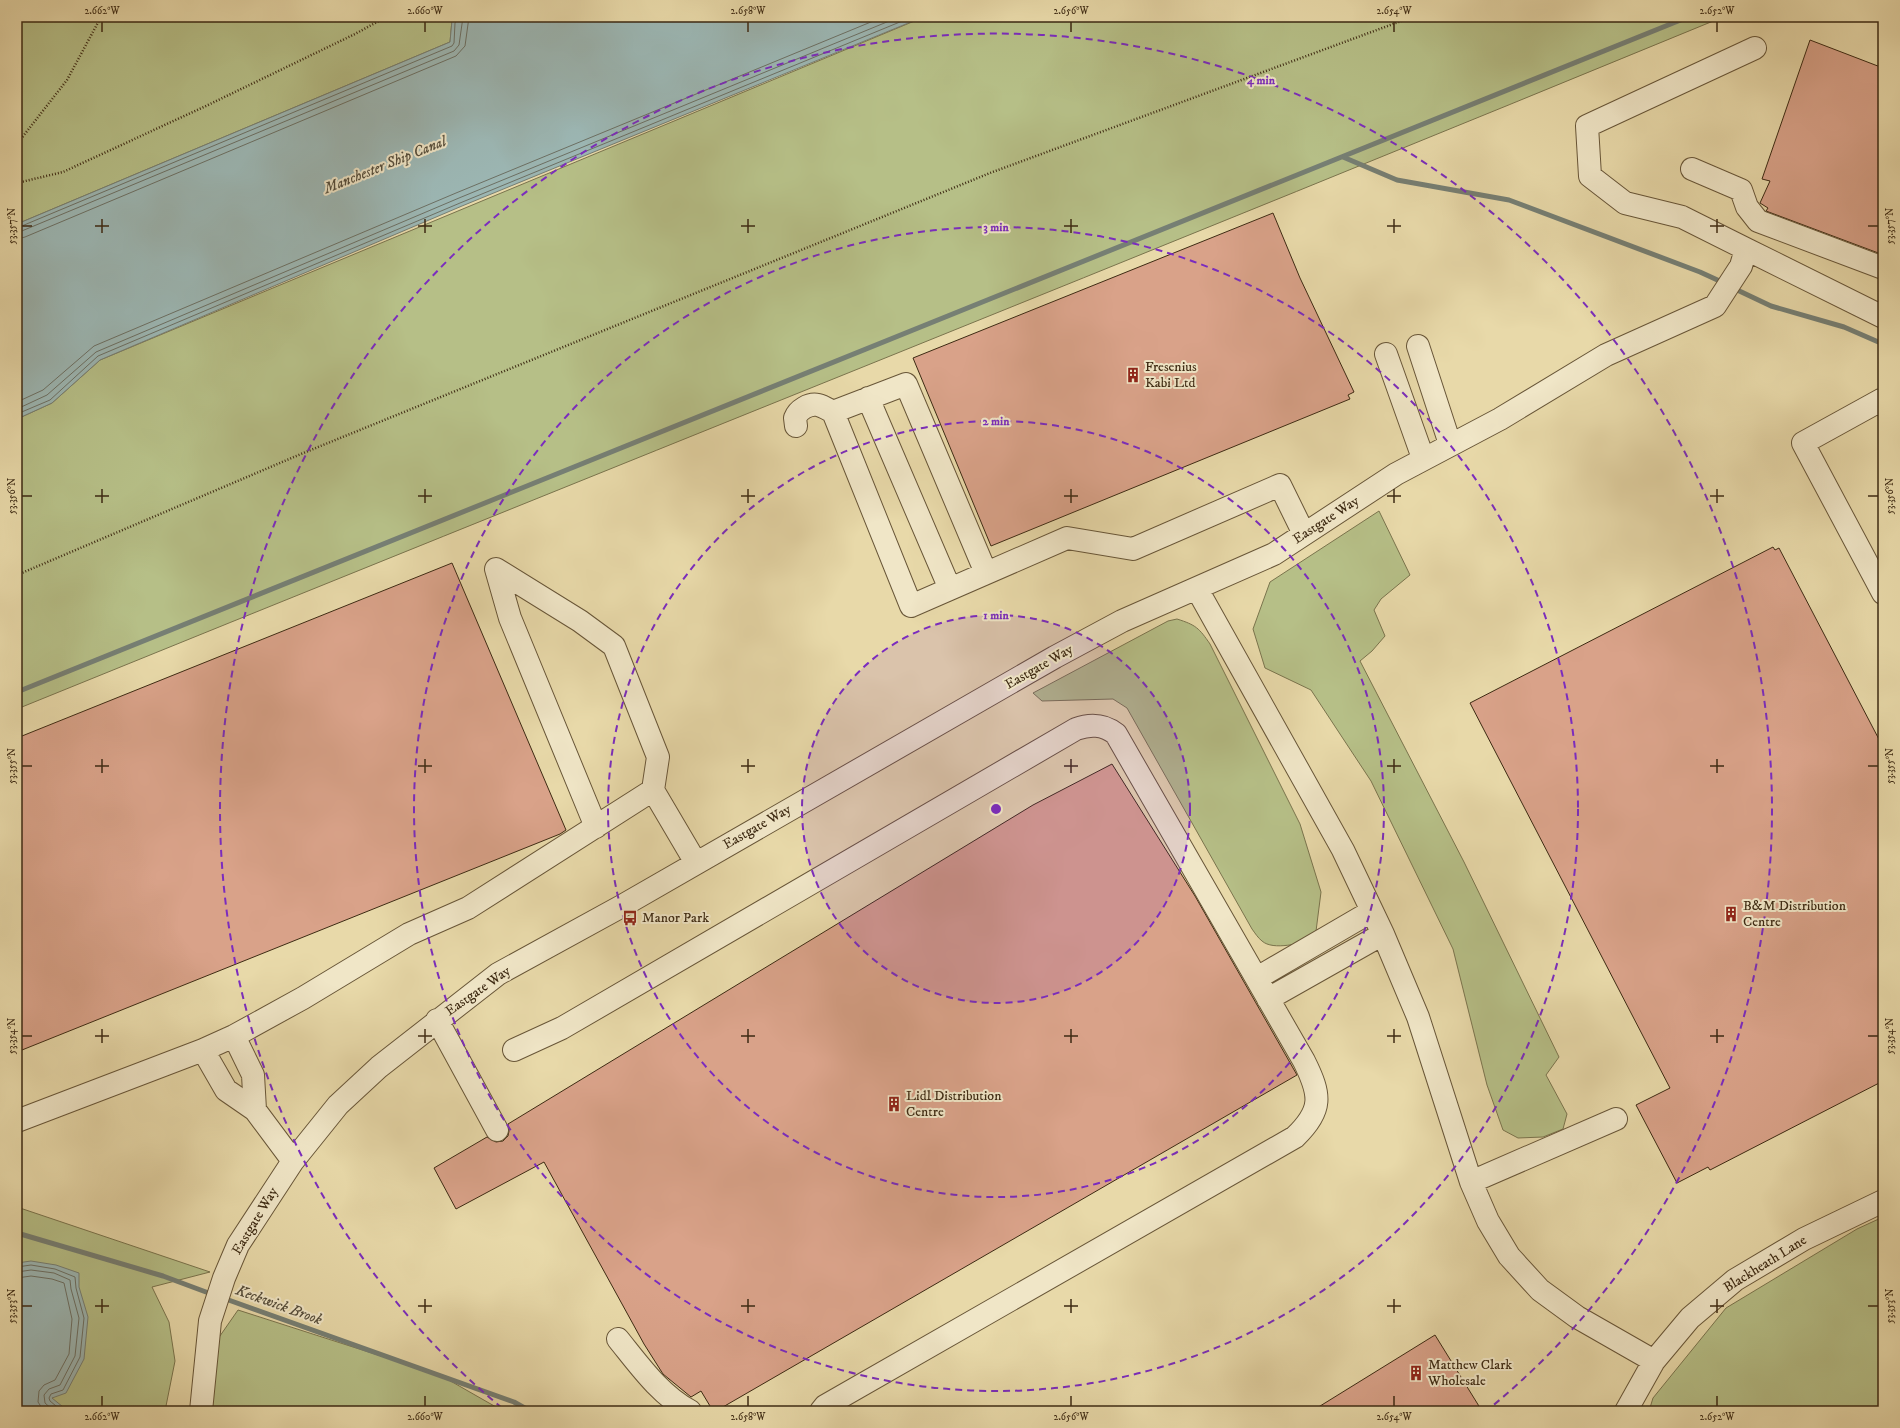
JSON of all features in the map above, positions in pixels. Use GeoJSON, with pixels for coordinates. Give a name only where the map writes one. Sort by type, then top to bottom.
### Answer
{"type":"FeatureCollection","features":[{"type":"Feature","properties":{"kind":"street"},"geometry":{"type":"LineString","coordinates":[[1755,48],[1587,126],[1590,176],[1625,203],[1682,217],[1883,318]]}},
{"type":"Feature","properties":{"kind":"street"},"geometry":{"type":"LineString","coordinates":[[1692,169],[1741,190],[1748,207],[1758,221],[1883,268]]}},
{"type":"Feature","properties":{"kind":"street","name":"Eastgate Way"},"geometry":{"type":"LineString","coordinates":[[202,1411],[210,1321],[224,1278],[238,1245],[293,1160],[338,1105],[379,1067],[437,1020],[498,974],[622,906],[1054,657],[1122,621],[1274,554],[1396,474],[1423,458],[1500,419],[1606,355],[1715,306],[1741,266],[1746,249]]}},
{"type":"Feature","properties":{"kind":"street"},"geometry":{"type":"LineString","coordinates":[[1418,346],[1450,444]]}},
{"type":"Feature","properties":{"kind":"street"},"geometry":{"type":"LineString","coordinates":[[1386,354],[1423,458]]}},
{"type":"Feature","properties":{"kind":"street"},"geometry":{"type":"LineString","coordinates":[[833,412],[906,384],[986,573]]}},
{"type":"Feature","properties":{"kind":"street"},"geometry":{"type":"LineString","coordinates":[[868,398],[950,589]]}},
{"type":"Feature","properties":{"kind":"street"},"geometry":{"type":"LineString","coordinates":[[1883,405],[1880,400],[1803,443],[1883,593]]}},
{"type":"Feature","properties":{"kind":"street"},"geometry":{"type":"LineString","coordinates":[[796,426],[794,418],[798,411],[806,407],[818,405],[833,412],[911,606],[1067,538],[1133,549],[1280,485],[1304,534]]}},
{"type":"Feature","properties":{"kind":"street"},"geometry":{"type":"LineString","coordinates":[[596,827],[510,618],[496,569],[580,621],[614,646],[658,757],[653,790],[696,862]]}},
{"type":"Feature","properties":{"kind":"street"},"geometry":{"type":"LineString","coordinates":[[1197,589],[1343,850],[1383,934],[1418,1017],[1471,1182],[1488,1221],[1509,1256],[1540,1290],[1577,1317],[1654,1361]]}},
{"type":"Feature","properties":{"kind":"street"},"geometry":{"type":"LineString","coordinates":[[514,1050],[562,1028],[1055,741],[1085,726],[1095,725],[1111,730],[1121,740],[1304,1061],[1313,1079],[1316,1095],[1316,1107],[1313,1117],[1295,1137],[825,1406],[821,1411]]}},
{"type":"Feature","properties":{"kind":"street"},"geometry":{"type":"LineString","coordinates":[[17,1121],[203,1050],[234,1036],[303,998],[409,934],[468,908],[653,790]]}},
{"type":"Feature","properties":{"kind":"street"},"geometry":{"type":"LineString","coordinates":[[1257,978],[1372,911]]}},
{"type":"Feature","properties":{"kind":"street"},"geometry":{"type":"LineString","coordinates":[[1268,999],[1383,934]]}},
{"type":"Feature","properties":{"kind":"street"},"geometry":{"type":"LineString","coordinates":[[437,1020],[497,1130]]}},
{"type":"Feature","properties":{"kind":"street"},"geometry":{"type":"LineString","coordinates":[[234,1036],[253,1075],[255,1110]]}},
{"type":"Feature","properties":{"kind":"street"},"geometry":{"type":"LineString","coordinates":[[203,1050],[226,1090],[255,1110],[293,1160]]}},
{"type":"Feature","properties":{"kind":"street"},"geometry":{"type":"LineString","coordinates":[[1471,1182],[1616,1120]]}},
{"type":"Feature","properties":{"kind":"street","name":"Blackheath Lane"},"geometry":{"type":"LineString","coordinates":[[1626,1411],[1654,1361],[1690,1318],[1735,1280],[1804,1238],[1883,1201]]}},
{"type":"Feature","properties":{"kind":"street"},"geometry":{"type":"LineString","coordinates":[[618,1339],[642,1370],[676,1404],[690,1411]]}},
{"type":"Feature","properties":{"kind":"path"},"geometry":{"type":"LineString","coordinates":[[17,144],[67,80],[101,17]]}},
{"type":"Feature","properties":{"kind":"path"},"geometry":{"type":"LineString","coordinates":[[17,183],[62,172],[208,105],[355,34],[386,17]]}},
{"type":"Feature","properties":{"kind":"path"},"geometry":{"type":"LineString","coordinates":[[17,575],[301,454],[990,173],[1412,17]]}},
{"type":"Feature","properties":{"kind":"green space"},"geometry":{"type":"Polygon","coordinates":[[[17,17],[458,17],[452,20],[450,42],[17,224],[17,17]]]}},
{"type":"Feature","properties":{"kind":"green space"},"geometry":{"type":"Polygon","coordinates":[[[924,17],[1723,17],[17,709],[17,419],[52,403],[100,360],[924,17]]]}},
{"type":"Feature","properties":{"kind":"green space"},"geometry":{"type":"Polygon","coordinates":[[[1379,511],[1410,575],[1381,599],[1374,610],[1385,636],[1372,651],[1360,661],[1464,862],[1559,1057],[1546,1075],[1567,1114],[1563,1129],[1543,1137],[1518,1138],[1503,1130],[1487,1085],[1453,949],[1371,781],[1311,690],[1265,668],[1253,629],[1270,582],[1379,511]]]}},
{"type":"Feature","properties":{"kind":"green space"},"geometry":{"type":"Polygon","coordinates":[[[1177,619],[1189,623],[1196,628],[1203,634],[1210,644],[1300,824],[1321,892],[1315,939],[1280,946],[1267,944],[1258,937],[1252,929],[1127,708],[1113,699],[1042,701],[1033,693],[1168,621],[1177,619]]]}},
{"type":"Feature","properties":{"kind":"green space"},"geometry":{"type":"Polygon","coordinates":[[[17,1207],[210,1272],[152,1287],[169,1322],[175,1361],[165,1411],[17,1411],[17,1207]]]}},
{"type":"Feature","properties":{"kind":"green space"},"geometry":{"type":"Polygon","coordinates":[[[1883,1217],[1883,1411],[1649,1411],[1653,1398],[1726,1308],[1857,1229],[1883,1217]]]}},
{"type":"Feature","properties":{"kind":"green space"},"geometry":{"type":"Polygon","coordinates":[[[238,1310],[440,1375],[503,1411],[201,1411],[206,1356],[238,1310]]]}},
{"type":"Feature","properties":{"kind":"water","name":"Manchester Ship Canal"},"geometry":{"type":"Polygon","coordinates":[[[458,17],[923,17],[462,206],[100,360],[52,403],[17,419],[17,224],[450,42],[452,20],[458,17]]]}},
{"type":"Feature","properties":{"kind":"water"},"geometry":{"type":"Polygon","coordinates":[[[31,1261],[56,1265],[79,1273],[79,1287],[88,1317],[84,1359],[66,1393],[52,1398],[68,1411],[17,1411],[17,1263],[31,1261]]]}},
{"type":"Feature","properties":{"kind":"building"},"geometry":{"type":"Polygon","coordinates":[[[1810,40],[1883,68],[1883,252],[1881,254],[1766,211],[1768,208],[1760,203],[1770,181],[1762,179],[1810,40]]]}},
{"type":"Feature","properties":{"kind":"building","name":"Fresenius Kabi Ltd"},"geometry":{"type":"Polygon","coordinates":[[[1273,213],[1300,278],[1354,392],[1348,395],[1350,399],[991,546],[913,358],[1273,213]]]}},
{"type":"Feature","properties":{"kind":"building","name":"B&M Distribution Centre"},"geometry":{"type":"Polygon","coordinates":[[[1773,547],[1775,550],[1779,548],[1883,747],[1883,1081],[1710,1170],[1708,1167],[1677,1183],[1636,1105],[1670,1088],[1470,703],[1773,547]]]}},
{"type":"Feature","properties":{"kind":"building"},"geometry":{"type":"Polygon","coordinates":[[[452,563],[566,830],[560,834],[17,1052],[17,738],[452,563]]]}},
{"type":"Feature","properties":{"kind":"building","name":"Lidl Distribution Centre"},"geometry":{"type":"Polygon","coordinates":[[[1112,764],[1195,896],[1297,1075],[716,1411],[713,1411],[701,1391],[691,1397],[663,1374],[644,1344],[544,1162],[456,1209],[434,1168],[487,1137],[496,1142],[503,1141],[508,1136],[508,1124],[1033,805],[1112,764]]]}},
{"type":"Feature","properties":{"kind":"building","name":"Matthew Clark Wholesale"},"geometry":{"type":"Polygon","coordinates":[[[1435,1335],[1482,1411],[1312,1411],[1435,1335]]]}},
{"type":"Feature","properties":{"kind":"waterway"},"geometry":{"type":"LineString","coordinates":[[17,692],[1688,17]]}},
{"type":"Feature","properties":{"kind":"waterway"},"geometry":{"type":"LineString","coordinates":[[1343,157],[1397,180],[1509,200],[1700,272],[1724,283]]}},
{"type":"Feature","properties":{"kind":"waterway"},"geometry":{"type":"LineString","coordinates":[[1733,288],[1771,306],[1844,327],[1883,344]]}},
{"type":"Feature","properties":{"kind":"waterway","name":"Keckwick Brook"},"geometry":{"type":"LineString","coordinates":[[17,1233],[163,1276],[214,1295]]}},
{"type":"Feature","properties":{"kind":"waterway","name":"Keckwick Brook"},"geometry":{"type":"LineString","coordinates":[[223,1298],[514,1402],[530,1411]]}},
{"type":"Feature","properties":{"kind":"place","name":"Fresenius Kabi Ltd"},"geometry":{"type":"Point","coordinates":[1133,375]}},
{"type":"Feature","properties":{"kind":"place","name":"B&M Distribution Centre"},"geometry":{"type":"Point","coordinates":[1731,914]}},
{"type":"Feature","properties":{"kind":"place","name":"Manor Park"},"geometry":{"type":"Point","coordinates":[630,918]}},
{"type":"Feature","properties":{"kind":"place","name":"Lidl Distribution Centre"},"geometry":{"type":"Point","coordinates":[894,1104]}},
{"type":"Feature","properties":{"kind":"place","name":"Matthew Clark Wholesale"},"geometry":{"type":"Point","coordinates":[1416,1373]}}]}
